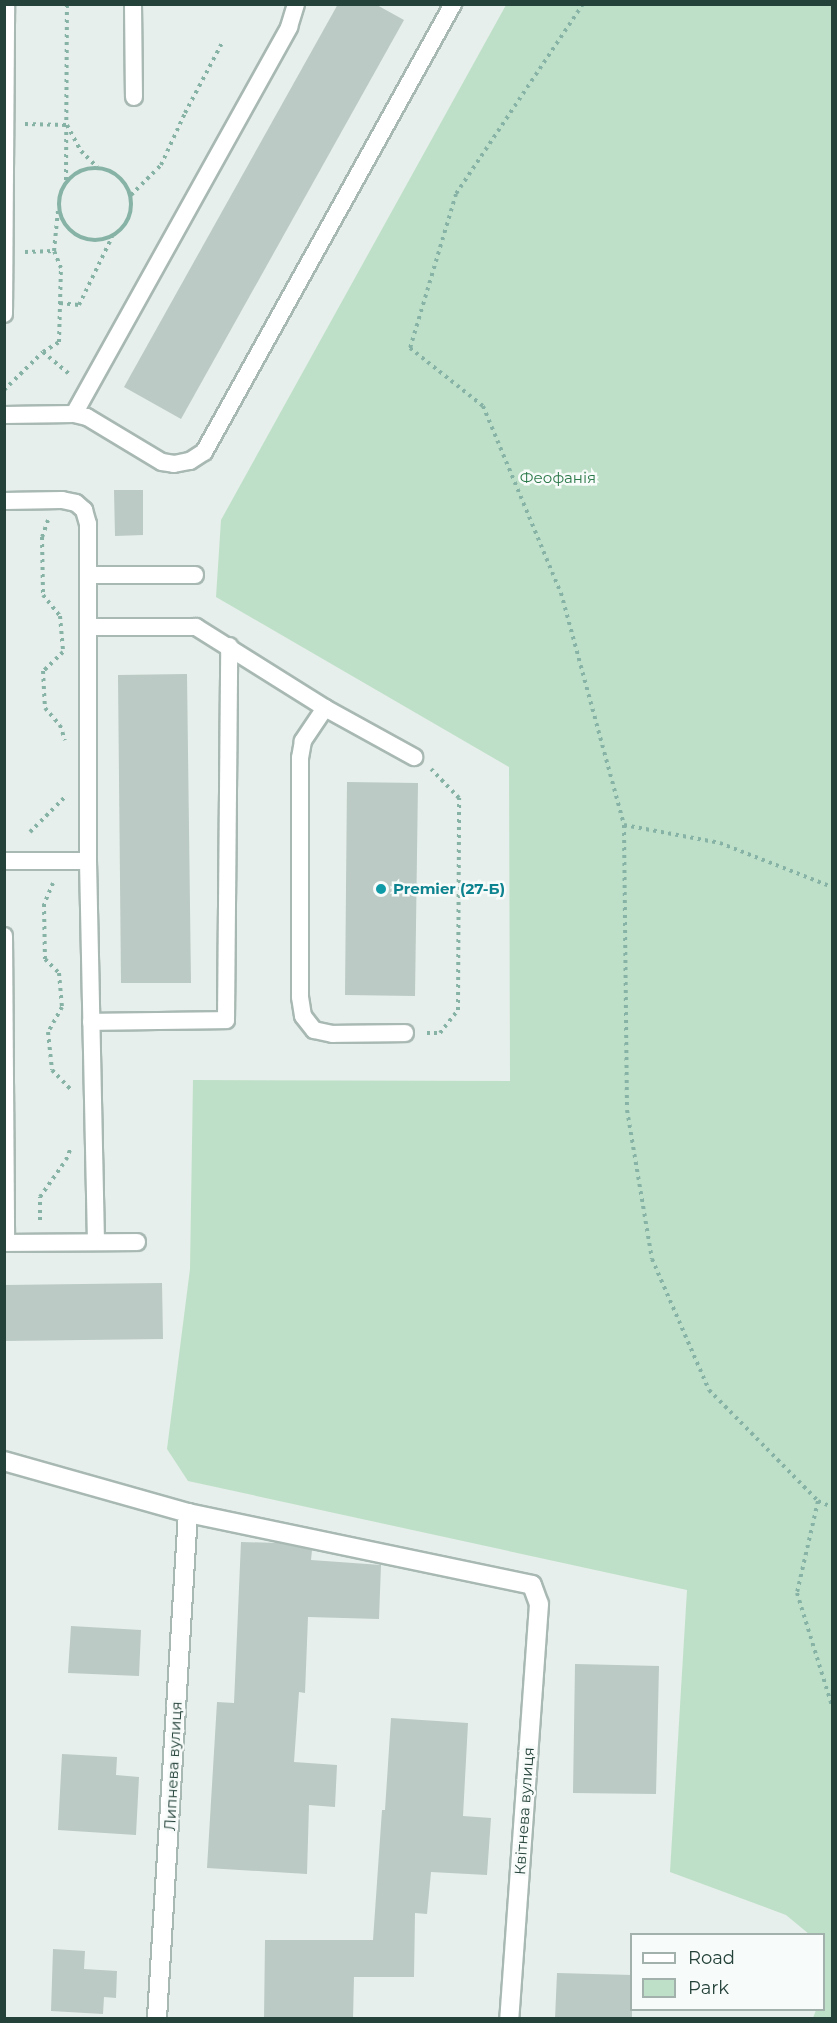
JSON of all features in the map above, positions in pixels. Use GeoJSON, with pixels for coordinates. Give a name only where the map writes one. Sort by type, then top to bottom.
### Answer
{"type":"FeatureCollection","features":[{"type":"Feature","properties":{"kind":"street"},"geometry":{"type":"LineString","coordinates":[[4,1461],[188,1513]]}},
{"type":"Feature","properties":{"kind":"street","name":"Квітнева вулиця"},"geometry":{"type":"LineString","coordinates":[[188,1513],[532,1584],[539,1604],[509,2019]]}},
{"type":"Feature","properties":{"kind":"street","name":"Липнева вулиця"},"geometry":{"type":"LineString","coordinates":[[158,2019],[188,1513]]}},
{"type":"Feature","properties":{"kind":"lane"},"geometry":{"type":"LineString","coordinates":[[4,314],[6,4]]}},
{"type":"Feature","properties":{"kind":"lane"},"geometry":{"type":"LineString","coordinates":[[133,4],[134,97]]}},
{"type":"Feature","properties":{"kind":"lane"},"geometry":{"type":"LineString","coordinates":[[74,414],[289,27],[296,4]]}},
{"type":"Feature","properties":{"kind":"lane"},"geometry":{"type":"LineString","coordinates":[[4,415],[74,414],[87,417],[162,462],[174,464],[190,461],[204,452],[453,4]]}},
{"type":"Feature","properties":{"kind":"lane"},"geometry":{"type":"LineString","coordinates":[[4,501],[62,500],[76,502],[84,510],[88,524],[88,861],[96,1242]]}},
{"type":"Feature","properties":{"kind":"lane"},"geometry":{"type":"LineString","coordinates":[[88,575],[195,575]]}},
{"type":"Feature","properties":{"kind":"lane"},"geometry":{"type":"LineString","coordinates":[[88,627],[196,627],[325,708],[414,756]]}},
{"type":"Feature","properties":{"kind":"lane"},"geometry":{"type":"LineString","coordinates":[[92,1022],[226,1020],[229,646]]}},
{"type":"Feature","properties":{"kind":"lane"},"geometry":{"type":"LineString","coordinates":[[325,708],[303,741],[300,758],[300,997],[303,1016],[314,1030],[333,1034],[405,1033]]}},
{"type":"Feature","properties":{"kind":"lane"},"geometry":{"type":"LineString","coordinates":[[4,861],[88,861]]}},
{"type":"Feature","properties":{"kind":"lane"},"geometry":{"type":"LineString","coordinates":[[4,936],[5,1242],[137,1242]]}},
{"type":"Feature","properties":{"kind":"path"},"geometry":{"type":"LineString","coordinates":[[4,390],[43,352],[59,342],[61,268],[54,251],[58,203],[66,181],[67,4]]}},
{"type":"Feature","properties":{"kind":"path"},"geometry":{"type":"LineString","coordinates":[[583,4],[456,194],[410,348],[483,406],[561,593],[624,825],[627,1110],[652,1259],[709,1390],[818,1501],[832,1507]]}},
{"type":"Feature","properties":{"kind":"path"},"geometry":{"type":"LineString","coordinates":[[131,195],[161,165],[222,43]]}},
{"type":"Feature","properties":{"kind":"path"},"geometry":{"type":"LineString","coordinates":[[6,123],[67,125]]}},
{"type":"Feature","properties":{"kind":"path"},"geometry":{"type":"LineString","coordinates":[[58,203],[60,215],[75,235],[87,240],[112,237],[129,219],[132,206],[131,195],[118,176],[97,167],[81,151],[67,125]]}},
{"type":"Feature","properties":{"kind":"path"},"geometry":{"type":"LineString","coordinates":[[66,181],[86,168],[97,167]]}},
{"type":"Feature","properties":{"kind":"path"},"geometry":{"type":"LineString","coordinates":[[60,303],[79,305],[112,237]]}},
{"type":"Feature","properties":{"kind":"path"},"geometry":{"type":"LineString","coordinates":[[6,252],[54,251]]}},
{"type":"Feature","properties":{"kind":"path"},"geometry":{"type":"LineString","coordinates":[[43,352],[69,374]]}},
{"type":"Feature","properties":{"kind":"path"},"geometry":{"type":"LineString","coordinates":[[48,520],[42,537],[43,595],[60,616],[63,652],[43,671],[45,708],[60,725],[66,746]]}},
{"type":"Feature","properties":{"kind":"path"},"geometry":{"type":"LineString","coordinates":[[405,1033],[440,1034],[458,1010],[459,798],[440,776],[414,756]]}},
{"type":"Feature","properties":{"kind":"path"},"geometry":{"type":"LineString","coordinates":[[30,832],[69,792]]}},
{"type":"Feature","properties":{"kind":"path"},"geometry":{"type":"LineString","coordinates":[[624,825],[720,843],[832,887]]}},
{"type":"Feature","properties":{"kind":"path"},"geometry":{"type":"LineString","coordinates":[[56,877],[44,904],[45,959],[59,973],[62,1007],[48,1032],[52,1070],[71,1089],[72,1100]]}},
{"type":"Feature","properties":{"kind":"path"},"geometry":{"type":"LineString","coordinates":[[40,1242],[40,1197],[66,1160],[74,1142]]}},
{"type":"Feature","properties":{"kind":"path"},"geometry":{"type":"LineString","coordinates":[[818,1501],[797,1593],[832,1706]]}},
{"type":"Feature","properties":{"kind":"green space","name":"Феофанія"},"geometry":{"type":"Polygon","coordinates":[[[506,5],[832,5],[832,2018],[813,2018],[816,2011],[825,2011],[825,1933],[808,1933],[786,1915],[670,1872],[687,1590],[188,1481],[167,1449],[190,1269],[193,1080],[510,1081],[509,767],[216,597],[221,520],[506,5]]]}},
{"type":"Feature","properties":{"kind":"building"},"geometry":{"type":"Polygon","coordinates":[[[338,4],[375,4],[404,20],[181,419],[124,387],[338,4]]]}},
{"type":"Feature","properties":{"kind":"building"},"geometry":{"type":"Polygon","coordinates":[[[114,490],[143,490],[143,535],[115,536],[114,490]]]}},
{"type":"Feature","properties":{"kind":"building"},"geometry":{"type":"Polygon","coordinates":[[[187,674],[191,983],[121,983],[118,675],[187,674]]]}},
{"type":"Feature","properties":{"kind":"building","name":"Premier (27-Б)"},"geometry":{"type":"Polygon","coordinates":[[[347,782],[418,783],[415,996],[345,995],[347,782]]]}},
{"type":"Feature","properties":{"kind":"building"},"geometry":{"type":"Polygon","coordinates":[[[162,1283],[163,1339],[4,1341],[4,1285],[162,1283]]]}},
{"type":"Feature","properties":{"kind":"building"},"geometry":{"type":"Polygon","coordinates":[[[241,1542],[278,1543],[312,1550],[311,1560],[381,1565],[379,1619],[308,1617],[305,1693],[299,1692],[294,1762],[337,1765],[335,1807],[309,1805],[307,1874],[207,1868],[217,1702],[234,1703],[241,1542]]]}},
{"type":"Feature","properties":{"kind":"building"},"geometry":{"type":"Polygon","coordinates":[[[71,1626],[141,1630],[139,1676],[68,1673],[71,1626]]]}},
{"type":"Feature","properties":{"kind":"building"},"geometry":{"type":"Polygon","coordinates":[[[575,1664],[659,1666],[656,1794],[573,1793],[575,1664]]]}},
{"type":"Feature","properties":{"kind":"building"},"geometry":{"type":"Polygon","coordinates":[[[391,1718],[468,1723],[463,1816],[491,1818],[487,1875],[431,1872],[427,1914],[415,1913],[414,1977],[354,1977],[353,2019],[264,2019],[265,1940],[373,1940],[391,1718]]]}},
{"type":"Feature","properties":{"kind":"building"},"geometry":{"type":"Polygon","coordinates":[[[62,1754],[117,1757],[116,1775],[139,1777],[136,1835],[58,1830],[62,1754]]]}},
{"type":"Feature","properties":{"kind":"building"},"geometry":{"type":"Polygon","coordinates":[[[53,1949],[85,1951],[84,1969],[117,1971],[116,1998],[104,1997],[103,2014],[51,2011],[53,1949]]]}},
{"type":"Feature","properties":{"kind":"building"},"geometry":{"type":"Polygon","coordinates":[[[557,1973],[630,1975],[632,2019],[555,2019],[557,1973]]]}},
{"type":"Feature","properties":{"kind":"place","name":"Premier (27-Б)"},"geometry":{"type":"Point","coordinates":[381,889]}}]}
